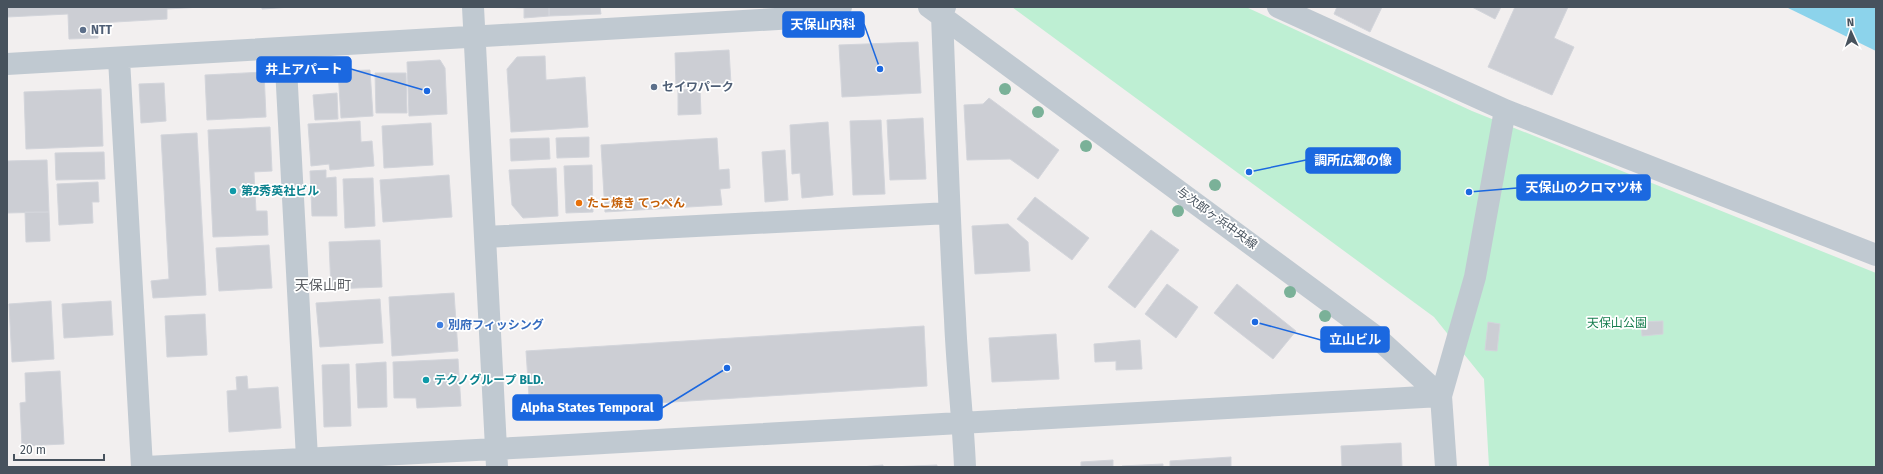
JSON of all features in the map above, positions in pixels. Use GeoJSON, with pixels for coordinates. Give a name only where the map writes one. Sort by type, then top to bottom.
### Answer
{"type":"FeatureCollection","features":[{"type":"Feature","properties":{"kind":"street"},"geometry":{"type":"LineString","coordinates":[[472,7],[497,458]]}},
{"type":"Feature","properties":{"kind":"street"},"geometry":{"type":"LineString","coordinates":[[7,64],[119,59],[828,16],[841,7]]}},
{"type":"Feature","properties":{"kind":"street"},"geometry":{"type":"LineString","coordinates":[[1278,7],[1505,110],[1876,256]]}},
{"type":"Feature","properties":{"kind":"street"},"geometry":{"type":"LineString","coordinates":[[939,10],[958,384],[963,422],[965,467]]}},
{"type":"Feature","properties":{"kind":"street","name":"与次郎ヶ浜中央線"},"geometry":{"type":"LineString","coordinates":[[939,10],[1374,335],[1441,396]]}},
{"type":"Feature","properties":{"kind":"street"},"geometry":{"type":"LineString","coordinates":[[285,49],[307,458]]}},
{"type":"Feature","properties":{"kind":"street"},"geometry":{"type":"LineString","coordinates":[[119,59],[142,467]]}},
{"type":"Feature","properties":{"kind":"street"},"geometry":{"type":"LineString","coordinates":[[1446,467],[1441,396],[1475,277],[1505,110]]}},
{"type":"Feature","properties":{"kind":"street"},"geometry":{"type":"LineString","coordinates":[[485,237],[949,213]]}},
{"type":"Feature","properties":{"kind":"street"},"geometry":{"type":"LineString","coordinates":[[146,467],[307,458],[497,458],[963,422],[1441,396]]}},
{"type":"Feature","properties":{"kind":"green space","name":"天保山公園"},"geometry":{"type":"Polygon","coordinates":[[[1012,7],[1246,7],[1472,111],[1876,273],[1876,467],[1489,467],[1484,379],[1434,317],[1012,7]]]}},
{"type":"Feature","properties":{"kind":"water"},"geometry":{"type":"Polygon","coordinates":[[[1786,7],[1876,7],[1876,51],[1786,7]]]}},
{"type":"Feature","properties":{"kind":"building","name":"NTT"},"geometry":{"type":"Polygon","coordinates":[[[7,7],[201,7],[167,9],[167,19],[98,23],[98,38],[69,39],[68,14],[7,17],[7,7]]]}},
{"type":"Feature","properties":{"kind":"building"},"geometry":{"type":"Polygon","coordinates":[[[262,7],[291,7],[262,9],[262,7]]]}},
{"type":"Feature","properties":{"kind":"building"},"geometry":{"type":"Polygon","coordinates":[[[501,7],[549,7],[549,16],[524,18],[524,8],[501,7]]]}},
{"type":"Feature","properties":{"kind":"building"},"geometry":{"type":"Polygon","coordinates":[[[549,7],[600,7],[601,14],[549,16],[549,7]]]}},
{"type":"Feature","properties":{"kind":"building"},"geometry":{"type":"Polygon","coordinates":[[[1337,7],[1382,7],[1370,32],[1334,14],[1337,7]]]}},
{"type":"Feature","properties":{"kind":"building"},"geometry":{"type":"Polygon","coordinates":[[[1472,7],[1501,7],[1495,19],[1472,7]]]}},
{"type":"Feature","properties":{"kind":"building"},"geometry":{"type":"Polygon","coordinates":[[[1515,7],[1568,7],[1554,38],[1574,47],[1552,95],[1488,67],[1515,7]]]}},
{"type":"Feature","properties":{"kind":"building"},"geometry":{"type":"Polygon","coordinates":[[[918,42],[921,93],[842,97],[839,45],[918,42]]]}},
{"type":"Feature","properties":{"kind":"building"},"geometry":{"type":"Polygon","coordinates":[[[729,50],[731,84],[676,87],[675,53],[729,50]]]}},
{"type":"Feature","properties":{"kind":"building"},"geometry":{"type":"Polygon","coordinates":[[[545,56],[546,80],[585,77],[588,127],[511,132],[507,69],[517,57],[545,56]]]}},
{"type":"Feature","properties":{"kind":"building"},"geometry":{"type":"Polygon","coordinates":[[[440,60],[445,68],[447,114],[409,116],[407,62],[440,60]]]}},
{"type":"Feature","properties":{"kind":"building"},"geometry":{"type":"Polygon","coordinates":[[[370,70],[373,116],[341,118],[338,71],[370,70]]]}},
{"type":"Feature","properties":{"kind":"building"},"geometry":{"type":"Polygon","coordinates":[[[264,72],[266,117],[207,120],[205,75],[264,72]]]}},
{"type":"Feature","properties":{"kind":"building"},"geometry":{"type":"Polygon","coordinates":[[[375,73],[406,73],[407,113],[376,113],[375,73]]]}},
{"type":"Feature","properties":{"kind":"building"},"geometry":{"type":"Polygon","coordinates":[[[164,83],[166,121],[141,123],[139,84],[164,83]]]}},
{"type":"Feature","properties":{"kind":"building"},"geometry":{"type":"Polygon","coordinates":[[[101,89],[103,146],[26,149],[24,92],[101,89]]]}},
{"type":"Feature","properties":{"kind":"building"},"geometry":{"type":"Polygon","coordinates":[[[700,89],[701,114],[678,115],[678,90],[700,89]]]}},
{"type":"Feature","properties":{"kind":"building"},"geometry":{"type":"Polygon","coordinates":[[[337,93],[338,119],[315,120],[313,95],[337,93]]]}},
{"type":"Feature","properties":{"kind":"building"},"geometry":{"type":"Polygon","coordinates":[[[989,98],[1059,150],[1038,179],[1010,159],[967,160],[964,105],[983,104],[989,98]]]}},
{"type":"Feature","properties":{"kind":"building"},"geometry":{"type":"Polygon","coordinates":[[[923,118],[926,179],[890,180],[887,120],[923,118]]]}},
{"type":"Feature","properties":{"kind":"building"},"geometry":{"type":"Polygon","coordinates":[[[881,120],[885,194],[853,195],[850,121],[881,120]]]}},
{"type":"Feature","properties":{"kind":"building"},"geometry":{"type":"Polygon","coordinates":[[[360,121],[361,142],[372,141],[374,166],[330,170],[329,164],[311,166],[308,124],[360,121]]]}},
{"type":"Feature","properties":{"kind":"building"},"geometry":{"type":"Polygon","coordinates":[[[828,122],[833,195],[802,198],[800,173],[792,174],[790,125],[828,122]]]}},
{"type":"Feature","properties":{"kind":"building"},"geometry":{"type":"Polygon","coordinates":[[[431,123],[433,165],[384,168],[382,126],[431,123]]]}},
{"type":"Feature","properties":{"kind":"building","name":"第2秀英社ビル"},"geometry":{"type":"Polygon","coordinates":[[[270,127],[272,171],[254,172],[256,211],[267,211],[268,235],[213,237],[208,130],[270,127]]]}},
{"type":"Feature","properties":{"kind":"building"},"geometry":{"type":"Polygon","coordinates":[[[197,133],[206,295],[153,298],[151,281],[169,279],[161,135],[197,133]]]}},
{"type":"Feature","properties":{"kind":"building"},"geometry":{"type":"Polygon","coordinates":[[[589,137],[589,157],[557,158],[556,138],[589,137]]]}},
{"type":"Feature","properties":{"kind":"building"},"geometry":{"type":"Polygon","coordinates":[[[549,138],[550,159],[511,161],[510,139],[549,138]]]}},
{"type":"Feature","properties":{"kind":"building"},"geometry":{"type":"Polygon","coordinates":[[[717,138],[719,170],[729,169],[730,188],[720,189],[722,205],[605,212],[601,145],[717,138]]]}},
{"type":"Feature","properties":{"kind":"building"},"geometry":{"type":"Polygon","coordinates":[[[785,150],[788,200],[765,202],[762,152],[785,150]]]}},
{"type":"Feature","properties":{"kind":"building"},"geometry":{"type":"Polygon","coordinates":[[[104,152],[105,179],[56,180],[55,153],[104,152]]]}},
{"type":"Feature","properties":{"kind":"building"},"geometry":{"type":"Polygon","coordinates":[[[47,160],[49,212],[7,213],[7,161],[47,160]]]}},
{"type":"Feature","properties":{"kind":"building"},"geometry":{"type":"Polygon","coordinates":[[[592,165],[593,212],[566,213],[564,166],[592,165]]]}},
{"type":"Feature","properties":{"kind":"building"},"geometry":{"type":"Polygon","coordinates":[[[556,168],[558,216],[523,218],[512,205],[509,170],[556,168]]]}},
{"type":"Feature","properties":{"kind":"building"},"geometry":{"type":"Polygon","coordinates":[[[326,170],[326,178],[336,177],[337,216],[312,216],[310,171],[326,170]]]}},
{"type":"Feature","properties":{"kind":"building"},"geometry":{"type":"Polygon","coordinates":[[[449,175],[452,217],[383,222],[380,180],[449,175]]]}},
{"type":"Feature","properties":{"kind":"building"},"geometry":{"type":"Polygon","coordinates":[[[373,178],[375,226],[345,228],[343,179],[373,178]]]}},
{"type":"Feature","properties":{"kind":"building"},"geometry":{"type":"Polygon","coordinates":[[[98,182],[99,202],[92,202],[93,223],[59,225],[57,184],[98,182]]]}},
{"type":"Feature","properties":{"kind":"building"},"geometry":{"type":"Polygon","coordinates":[[[1035,197],[1089,238],[1072,260],[1017,219],[1035,197]]]}},
{"type":"Feature","properties":{"kind":"building"},"geometry":{"type":"Polygon","coordinates":[[[25,212],[49,212],[50,241],[26,242],[25,212]]]}},
{"type":"Feature","properties":{"kind":"building"},"geometry":{"type":"Polygon","coordinates":[[[1008,224],[1028,242],[1030,271],[975,274],[972,226],[1008,224]]]}},
{"type":"Feature","properties":{"kind":"building"},"geometry":{"type":"Polygon","coordinates":[[[1151,230],[1179,250],[1135,308],[1108,287],[1151,230]]]}},
{"type":"Feature","properties":{"kind":"building"},"geometry":{"type":"Polygon","coordinates":[[[380,240],[382,287],[331,289],[329,242],[380,240]]]}},
{"type":"Feature","properties":{"kind":"building"},"geometry":{"type":"Polygon","coordinates":[[[269,245],[272,288],[219,291],[216,248],[269,245]]]}},
{"type":"Feature","properties":{"kind":"building"},"geometry":{"type":"Polygon","coordinates":[[[1167,284],[1198,307],[1176,338],[1145,314],[1167,284]]]}},
{"type":"Feature","properties":{"kind":"building"},"geometry":{"type":"Polygon","coordinates":[[[1237,284],[1296,331],[1273,359],[1214,313],[1237,284]]]}},
{"type":"Feature","properties":{"kind":"building"},"geometry":{"type":"Polygon","coordinates":[[[454,293],[458,351],[392,356],[389,297],[454,293]]]}},
{"type":"Feature","properties":{"kind":"building"},"geometry":{"type":"Polygon","coordinates":[[[380,299],[383,343],[320,347],[316,303],[380,299]]]}},
{"type":"Feature","properties":{"kind":"building"},"geometry":{"type":"Polygon","coordinates":[[[51,301],[54,359],[12,362],[9,304],[51,301]]]}},
{"type":"Feature","properties":{"kind":"building"},"geometry":{"type":"Polygon","coordinates":[[[111,301],[113,335],[64,338],[62,304],[111,301]]]}},
{"type":"Feature","properties":{"kind":"building"},"geometry":{"type":"Polygon","coordinates":[[[205,314],[207,355],[167,357],[165,316],[205,314]]]}},
{"type":"Feature","properties":{"kind":"building"},"geometry":{"type":"Polygon","coordinates":[[[1663,321],[1663,334],[1642,336],[1641,322],[1663,321]]]}},
{"type":"Feature","properties":{"kind":"building"},"geometry":{"type":"Polygon","coordinates":[[[1488,322],[1500,324],[1497,351],[1485,350],[1488,322]]]}},
{"type":"Feature","properties":{"kind":"building"},"geometry":{"type":"Polygon","coordinates":[[[924,326],[927,386],[530,411],[526,351],[924,326]]]}},
{"type":"Feature","properties":{"kind":"building"},"geometry":{"type":"Polygon","coordinates":[[[1056,334],[1059,379],[992,382],[989,338],[1056,334]]]}},
{"type":"Feature","properties":{"kind":"building"},"geometry":{"type":"Polygon","coordinates":[[[1140,340],[1142,369],[1116,370],[1116,361],[1095,362],[1094,344],[1140,340]]]}},
{"type":"Feature","properties":{"kind":"building","name":"テクノグループ BLD."},"geometry":{"type":"Polygon","coordinates":[[[458,359],[461,406],[417,408],[416,398],[394,398],[393,362],[458,359]]]}},
{"type":"Feature","properties":{"kind":"building"},"geometry":{"type":"Polygon","coordinates":[[[386,362],[387,407],[358,408],[356,364],[386,362]]]}},
{"type":"Feature","properties":{"kind":"building"},"geometry":{"type":"Polygon","coordinates":[[[349,364],[351,426],[324,427],[322,365],[349,364]]]}},
{"type":"Feature","properties":{"kind":"building"},"geometry":{"type":"Polygon","coordinates":[[[60,371],[64,444],[22,446],[20,403],[26,402],[25,373],[60,371]]]}},
{"type":"Feature","properties":{"kind":"building"},"geometry":{"type":"Polygon","coordinates":[[[247,376],[248,389],[278,387],[281,428],[229,432],[227,391],[237,390],[236,377],[247,376]]]}},
{"type":"Feature","properties":{"kind":"building"},"geometry":{"type":"Polygon","coordinates":[[[1401,443],[1402,467],[1342,467],[1341,446],[1401,443]]]}},
{"type":"Feature","properties":{"kind":"building"},"geometry":{"type":"Polygon","coordinates":[[[1231,457],[1231,467],[1170,467],[1170,461],[1231,457]]]}},
{"type":"Feature","properties":{"kind":"building"},"geometry":{"type":"Polygon","coordinates":[[[1113,460],[1113,467],[1081,467],[1081,462],[1113,460]]]}},
{"type":"Feature","properties":{"kind":"building"},"geometry":{"type":"Polygon","coordinates":[[[1163,464],[1163,467],[1122,467],[1122,466],[1163,464]]]}},
{"type":"Feature","properties":{"kind":"building"},"geometry":{"type":"Polygon","coordinates":[[[883,465],[883,467],[861,467],[883,465]]]}},
{"type":"Feature","properties":{"kind":"building"},"geometry":{"type":"Polygon","coordinates":[[[937,465],[937,467],[890,467],[937,465]]]}},
{"type":"Feature","properties":{"kind":"place","name":"NTT"},"geometry":{"type":"Point","coordinates":[83,30]}},
{"type":"Feature","properties":{"kind":"place","name":"天保山内科"},"geometry":{"type":"Point","coordinates":[880,69]}},
{"type":"Feature","properties":{"kind":"place","name":"セイワパーク"},"geometry":{"type":"Point","coordinates":[654,87]}},
{"type":"Feature","properties":{"kind":"place","name":"井上アパート"},"geometry":{"type":"Point","coordinates":[427,91]}},
{"type":"Feature","properties":{"kind":"place","name":"調所広郷の像"},"geometry":{"type":"Point","coordinates":[1249,172]}},
{"type":"Feature","properties":{"kind":"place","name":"第2秀英社ビル"},"geometry":{"type":"Point","coordinates":[233,191]}},
{"type":"Feature","properties":{"kind":"place","name":"天保山のクロマツ林"},"geometry":{"type":"Point","coordinates":[1469,192]}},
{"type":"Feature","properties":{"kind":"place","name":"たこ焼き てっぺん"},"geometry":{"type":"Point","coordinates":[579,203]}},
{"type":"Feature","properties":{"kind":"place","name":"立山ビル"},"geometry":{"type":"Point","coordinates":[1255,322]}},
{"type":"Feature","properties":{"kind":"place","name":"別府フィッシング"},"geometry":{"type":"Point","coordinates":[440,325]}},
{"type":"Feature","properties":{"kind":"place","name":"Alpha States Temporal"},"geometry":{"type":"Point","coordinates":[727,368]}},
{"type":"Feature","properties":{"kind":"place","name":"テクノグループ BLD."},"geometry":{"type":"Point","coordinates":[426,380]}},
{"type":"Feature","properties":{"kind":"district","name":"天保山町"},"geometry":{"type":"Point","coordinates":[323,285]}}]}
